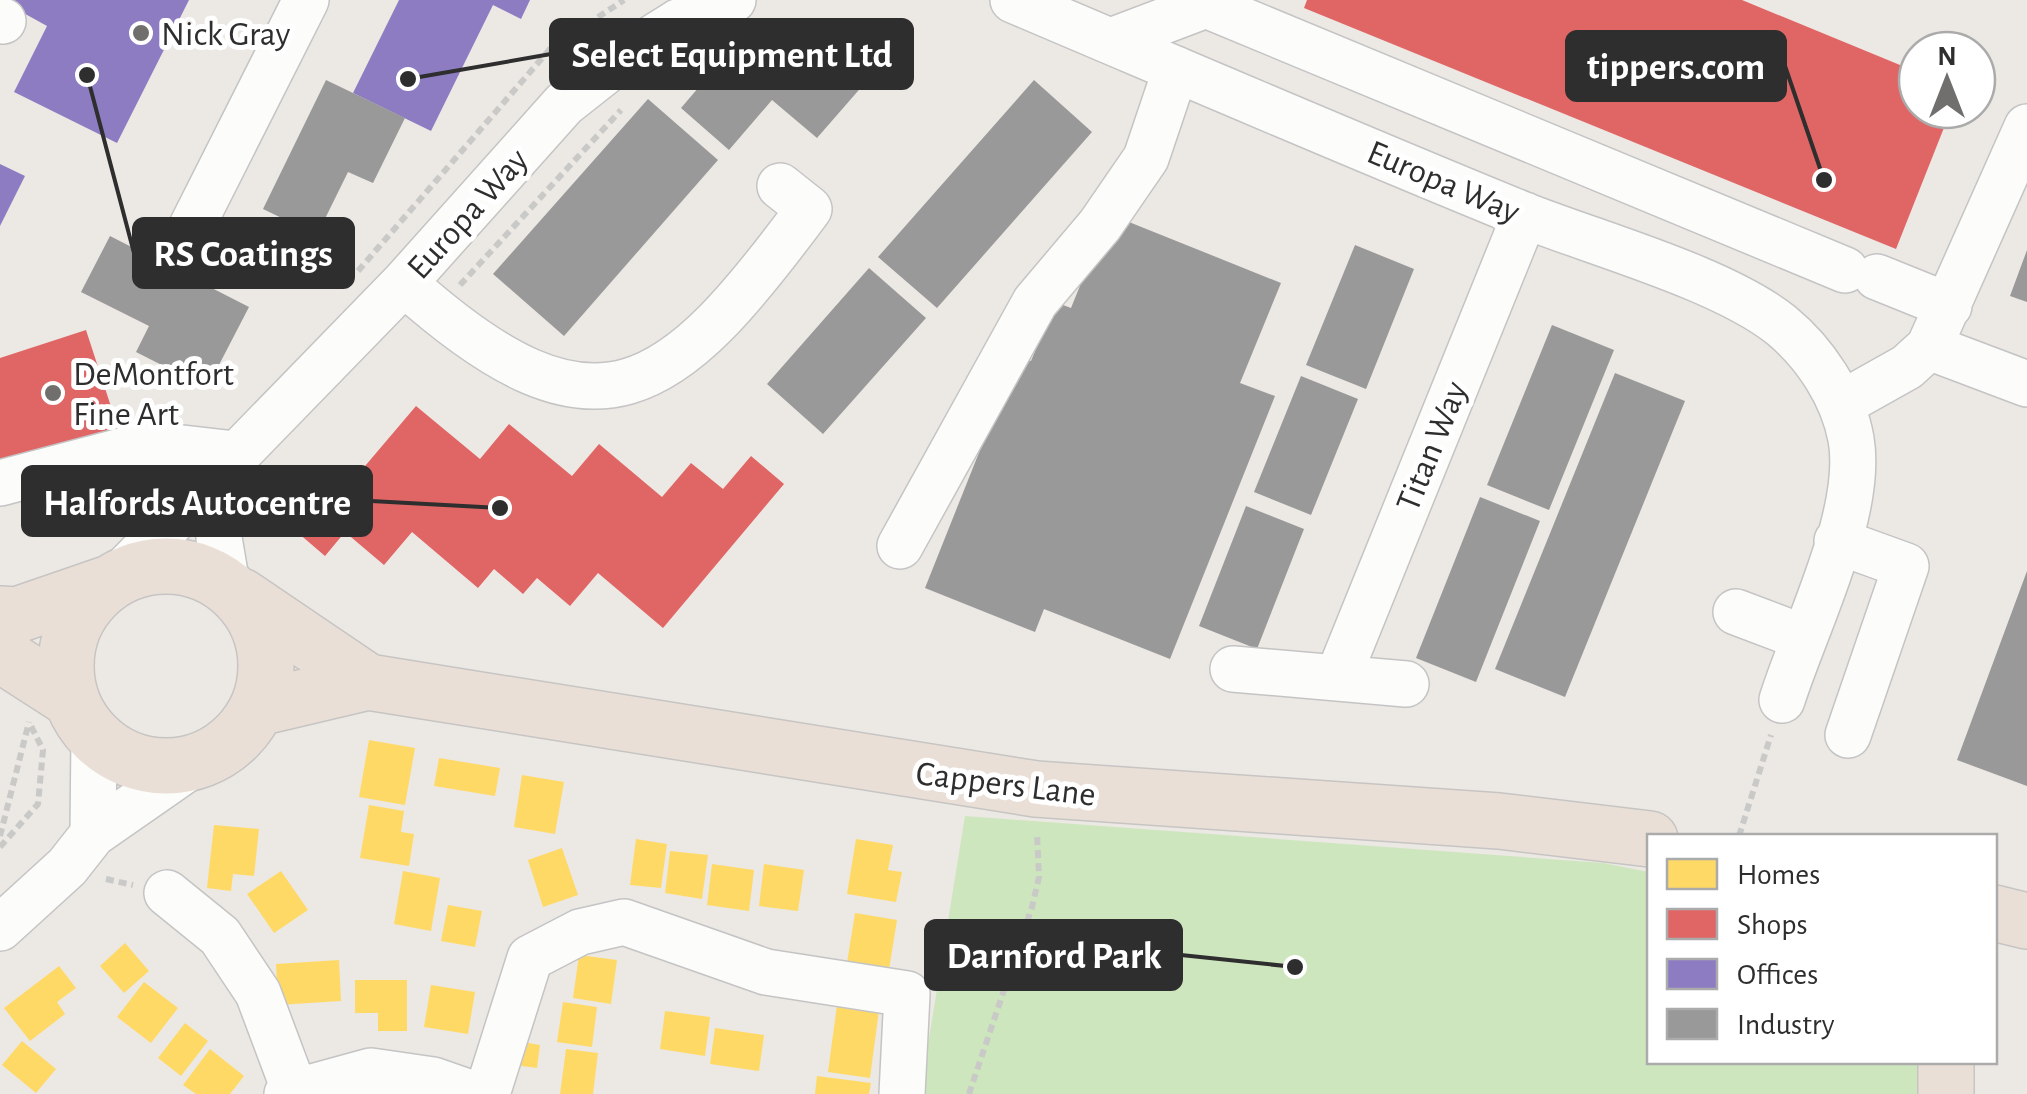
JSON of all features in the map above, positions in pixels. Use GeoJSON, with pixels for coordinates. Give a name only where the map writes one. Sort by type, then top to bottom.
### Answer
{"type":"FeatureCollection","features":[{"type":"Feature","properties":{"kind":"highway"},"geometry":{"type":"LineString","coordinates":[[174,565],[201,571],[230,588],[254,616],[265,646],[267,677],[258,708],[228,746],[194,763],[141,763],[116,754],[65,719],[4,643],[17,615],[113,580],[145,567],[174,565]]}},
{"type":"Feature","properties":{"kind":"highway"},"geometry":{"type":"LineString","coordinates":[[65,719],[65,667],[70,635],[84,606],[113,580]]}},
{"type":"Feature","properties":{"kind":"highway","name":"Cappers Lane"},"geometry":{"type":"LineString","coordinates":[[230,588],[368,682]]}},
{"type":"Feature","properties":{"kind":"highway","name":"Cappers Lane"},"geometry":{"type":"LineString","coordinates":[[258,708],[368,682],[1036,789],[1499,821],[1647,840]]}},
{"type":"Feature","properties":{"kind":"highway"},"geometry":{"type":"LineString","coordinates":[[1946,1064],[1946,1094]]}},
{"type":"Feature","properties":{"kind":"street"},"geometry":{"type":"LineString","coordinates":[[186,238],[306,0]]}},
{"type":"Feature","properties":{"kind":"street","name":"Europa Way"},"geometry":{"type":"LineString","coordinates":[[113,580],[232,459],[420,297],[564,104],[630,52],[678,22],[733,0]]}},
{"type":"Feature","properties":{"kind":"street","name":"Europa Way"},"geometry":{"type":"LineString","coordinates":[[1013,0],[1525,215],[1736,297],[1780,324],[1811,355],[1841,404],[1851,438],[1855,481],[1782,700]]}},
{"type":"Feature","properties":{"kind":"street"},"geometry":{"type":"LineString","coordinates":[[1111,42],[1207,2],[1599,167],[1949,306]]}},
{"type":"Feature","properties":{"kind":"street"},"geometry":{"type":"LineString","coordinates":[[900,546],[1035,302],[1100,225],[1146,158],[1176,69]]}},
{"type":"Feature","properties":{"kind":"street"},"geometry":{"type":"LineString","coordinates":[[1841,404],[1907,367],[1929,347],[2027,128]]}},
{"type":"Feature","properties":{"kind":"street"},"geometry":{"type":"LineString","coordinates":[[1574,234],[1599,167]]}},
{"type":"Feature","properties":{"kind":"street"},"geometry":{"type":"LineString","coordinates":[[420,297],[512,366],[550,380],[593,388],[659,372],[686,353],[752,283],[809,209],[780,186]]}},
{"type":"Feature","properties":{"kind":"street","name":"Titan Way"},"geometry":{"type":"LineString","coordinates":[[1338,677],[1525,215]]}},
{"type":"Feature","properties":{"kind":"street"},"geometry":{"type":"LineString","coordinates":[[1929,347],[2027,384]]}},
{"type":"Feature","properties":{"kind":"street"},"geometry":{"type":"LineString","coordinates":[[0,483],[148,444],[232,459],[220,538],[230,588]]}},
{"type":"Feature","properties":{"kind":"street"},"geometry":{"type":"LineString","coordinates":[[1837,542],[1906,566],[1848,736]]}},
{"type":"Feature","properties":{"kind":"street"},"geometry":{"type":"LineString","coordinates":[[1736,612],[1802,637]]}},
{"type":"Feature","properties":{"kind":"street"},"geometry":{"type":"LineString","coordinates":[[1233,669],[1406,684]]}},
{"type":"Feature","properties":{"kind":"street"},"geometry":{"type":"LineString","coordinates":[[65,719],[80,851]]}},
{"type":"Feature","properties":{"kind":"street"},"geometry":{"type":"LineString","coordinates":[[0,928],[80,851],[194,763]]}},
{"type":"Feature","properties":{"kind":"street"},"geometry":{"type":"LineString","coordinates":[[167,893],[220,936],[248,979],[291,1091],[371,1071],[433,1080],[473,1094]]}},
{"type":"Feature","properties":{"kind":"street"},"geometry":{"type":"LineString","coordinates":[[487,1094],[530,958],[580,932],[624,922],[766,972],[907,994],[902,1094]]}},
{"type":"Feature","properties":{"kind":"path"},"geometry":{"type":"LineString","coordinates":[[356,273],[550,49],[624,0]]}},
{"type":"Feature","properties":{"kind":"path"},"geometry":{"type":"LineString","coordinates":[[420,297],[624,107]]}},
{"type":"Feature","properties":{"kind":"path"},"geometry":{"type":"LineString","coordinates":[[4,643],[8,682],[65,719]]}},
{"type":"Feature","properties":{"kind":"path"},"geometry":{"type":"LineString","coordinates":[[1740,834],[1782,700]]}},
{"type":"Feature","properties":{"kind":"path"},"geometry":{"type":"LineString","coordinates":[[0,836],[65,719]]}},
{"type":"Feature","properties":{"kind":"path"},"geometry":{"type":"LineString","coordinates":[[0,846],[38,804],[43,750],[65,719]]}},
{"type":"Feature","properties":{"kind":"path"},"geometry":{"type":"LineString","coordinates":[[968,1094],[1039,877],[1036,789]]}},
{"type":"Feature","properties":{"kind":"path"},"geometry":{"type":"LineString","coordinates":[[80,851],[167,893]]}},
{"type":"Feature","properties":{"kind":"green space"},"geometry":{"type":"Polygon","coordinates":[[[965,816],[1603,863],[1647,872],[1647,1064],[1923,1064],[1923,1094],[920,1094],[965,816]]]}},
{"type":"Feature","properties":{"kind":"building: Homes"},"geometry":{"type":"Polygon","coordinates":[[[369,740],[415,748],[405,805],[359,797],[369,740]]]}},
{"type":"Feature","properties":{"kind":"building: Homes"},"geometry":{"type":"Polygon","coordinates":[[[439,758],[500,768],[495,796],[434,786],[439,758]]]}},
{"type":"Feature","properties":{"kind":"building: Homes"},"geometry":{"type":"Polygon","coordinates":[[[522,775],[564,782],[555,834],[514,827],[522,775]]]}},
{"type":"Feature","properties":{"kind":"building: Homes"},"geometry":{"type":"Polygon","coordinates":[[[369,805],[404,811],[401,832],[414,834],[409,866],[360,858],[369,805]]]}},
{"type":"Feature","properties":{"kind":"building: Homes"},"geometry":{"type":"Polygon","coordinates":[[[214,825],[259,829],[254,876],[233,874],[231,891],[207,888],[214,825]]]}},
{"type":"Feature","properties":{"kind":"building: Homes"},"geometry":{"type":"Polygon","coordinates":[[[636,839],[667,844],[661,888],[630,885],[636,839]]]}},
{"type":"Feature","properties":{"kind":"building: Homes"},"geometry":{"type":"Polygon","coordinates":[[[856,839],[893,845],[888,870],[902,872],[896,902],[847,894],[856,839]]]}},
{"type":"Feature","properties":{"kind":"building: Homes"},"geometry":{"type":"Polygon","coordinates":[[[562,848],[578,895],[543,907],[528,860],[562,848]]]}},
{"type":"Feature","properties":{"kind":"building: Homes"},"geometry":{"type":"Polygon","coordinates":[[[670,851],[708,855],[702,899],[665,893],[670,851]]]}},
{"type":"Feature","properties":{"kind":"building: Homes"},"geometry":{"type":"Polygon","coordinates":[[[712,864],[754,870],[749,911],[707,905],[712,864]]]}},
{"type":"Feature","properties":{"kind":"building: Homes"},"geometry":{"type":"Polygon","coordinates":[[[764,864],[804,870],[798,911],[759,906],[764,864]]]}},
{"type":"Feature","properties":{"kind":"building: Homes"},"geometry":{"type":"Polygon","coordinates":[[[281,871],[308,910],[274,933],[247,894],[281,871]]]}},
{"type":"Feature","properties":{"kind":"building: Homes"},"geometry":{"type":"Polygon","coordinates":[[[403,871],[440,878],[431,931],[394,924],[403,871]]]}},
{"type":"Feature","properties":{"kind":"building: Homes"},"geometry":{"type":"Polygon","coordinates":[[[448,905],[482,911],[475,947],[441,941],[448,905]]]}},
{"type":"Feature","properties":{"kind":"building: Homes"},"geometry":{"type":"Polygon","coordinates":[[[855,913],[897,920],[888,976],[846,969],[855,913]]]}},
{"type":"Feature","properties":{"kind":"building: Homes"},"geometry":{"type":"Polygon","coordinates":[[[125,943],[149,971],[124,993],[100,966],[125,943]]]}},
{"type":"Feature","properties":{"kind":"building: Homes"},"geometry":{"type":"Polygon","coordinates":[[[579,955],[617,960],[611,1004],[573,998],[579,955]]]}},
{"type":"Feature","properties":{"kind":"building: Homes"},"geometry":{"type":"Polygon","coordinates":[[[339,960],[341,1001],[278,1005],[276,964],[339,960]]]}},
{"type":"Feature","properties":{"kind":"building: Homes"},"geometry":{"type":"Polygon","coordinates":[[[59,966],[76,988],[57,1002],[65,1014],[30,1041],[4,1008],[59,966]]]}},
{"type":"Feature","properties":{"kind":"building: Homes"},"geometry":{"type":"Polygon","coordinates":[[[355,980],[407,980],[407,1031],[378,1031],[378,1013],[355,1013],[355,980]]]}},
{"type":"Feature","properties":{"kind":"building: Homes"},"geometry":{"type":"Polygon","coordinates":[[[144,982],[178,1008],[151,1043],[117,1017],[144,982]]]}},
{"type":"Feature","properties":{"kind":"building: Homes"},"geometry":{"type":"Polygon","coordinates":[[[431,985],[475,992],[468,1034],[424,1027],[431,985]]]}},
{"type":"Feature","properties":{"kind":"building: Homes"},"geometry":{"type":"Polygon","coordinates":[[[563,1002],[597,1007],[592,1047],[557,1042],[563,1002]]]}},
{"type":"Feature","properties":{"kind":"building: Homes"},"geometry":{"type":"Polygon","coordinates":[[[837,1005],[879,1010],[870,1078],[828,1072],[837,1005]]]}},
{"type":"Feature","properties":{"kind":"building: Homes"},"geometry":{"type":"Polygon","coordinates":[[[665,1011],[710,1017],[705,1056],[660,1049],[665,1011]]]}},
{"type":"Feature","properties":{"kind":"building: Homes"},"geometry":{"type":"Polygon","coordinates":[[[185,1023],[208,1041],[181,1076],[158,1058],[185,1023]]]}},
{"type":"Feature","properties":{"kind":"building: Homes"},"geometry":{"type":"Polygon","coordinates":[[[715,1028],[764,1035],[759,1071],[710,1064],[715,1028]]]}},
{"type":"Feature","properties":{"kind":"building: Homes"},"geometry":{"type":"Polygon","coordinates":[[[22,1041],[56,1069],[36,1093],[2,1065],[22,1041]]]}},
{"type":"Feature","properties":{"kind":"building: Homes"},"geometry":{"type":"Polygon","coordinates":[[[517,1041],[540,1045],[537,1068],[514,1065],[517,1041]]]}},
{"type":"Feature","properties":{"kind":"building: Homes"},"geometry":{"type":"Polygon","coordinates":[[[210,1049],[244,1076],[230,1094],[196,1094],[183,1085],[210,1049]]]}},
{"type":"Feature","properties":{"kind":"building: Homes"},"geometry":{"type":"Polygon","coordinates":[[[566,1049],[598,1053],[593,1094],[560,1094],[566,1049]]]}},
{"type":"Feature","properties":{"kind":"building: Homes"},"geometry":{"type":"Polygon","coordinates":[[[817,1076],[871,1083],[869,1094],[815,1094],[817,1076]]]}},
{"type":"Feature","properties":{"kind":"building: Shops"},"geometry":{"type":"Polygon","coordinates":[[[1307,0],[1742,0],[1897,64],[1897,130],[1943,130],[1896,249],[1304,8],[1307,0]]]}},
{"type":"Feature","properties":{"kind":"building: Shops","name":"DeMontfort Fine Art"},"geometry":{"type":"Polygon","coordinates":[[[86,330],[118,428],[0,466],[0,358],[86,330]]]}},
{"type":"Feature","properties":{"kind":"building: Shops"},"geometry":{"type":"Polygon","coordinates":[[[416,406],[480,459],[509,424],[572,476],[599,444],[662,497],[691,463],[723,489],[751,456],[784,484],[663,628],[598,573],[570,606],[537,578],[523,594],[494,569],[478,588],[412,532],[384,565],[345,532],[325,556],[283,520],[305,494],[326,512],[416,406]]]}},
{"type":"Feature","properties":{"kind":"building: Offices"},"geometry":{"type":"Polygon","coordinates":[[[0,0],[189,0],[117,143],[14,92],[47,26],[0,0]]]}},
{"type":"Feature","properties":{"kind":"building: Offices"},"geometry":{"type":"Polygon","coordinates":[[[399,0],[530,0],[521,19],[493,5],[431,131],[353,93],[399,0]]]}},
{"type":"Feature","properties":{"kind":"building: Offices"},"geometry":{"type":"Polygon","coordinates":[[[0,164],[25,176],[0,226],[0,164]]]}},
{"type":"Feature","properties":{"kind":"building: Industry"},"geometry":{"type":"Polygon","coordinates":[[[832,28],[878,68],[817,138],[772,100],[729,150],[681,108],[740,39],[787,80],[832,28]]]}},
{"type":"Feature","properties":{"kind":"building: Industry"},"geometry":{"type":"Polygon","coordinates":[[[326,80],[405,118],[373,183],[348,172],[317,235],[263,209],[326,80]]]}},
{"type":"Feature","properties":{"kind":"building: Industry"},"geometry":{"type":"Polygon","coordinates":[[[1034,80],[1092,132],[937,308],[878,257],[1034,80]]]}},
{"type":"Feature","properties":{"kind":"building: Industry"},"geometry":{"type":"Polygon","coordinates":[[[648,99],[718,160],[564,336],[493,274],[648,99]]]}},
{"type":"Feature","properties":{"kind":"building: Industry"},"geometry":{"type":"Polygon","coordinates":[[[1109,214],[1281,283],[1240,383],[1275,396],[1170,659],[1044,609],[1035,632],[925,588],[1002,395],[991,345],[1031,361],[1055,302],[1071,308],[1109,214]]]}},
{"type":"Feature","properties":{"kind":"building: Industry"},"geometry":{"type":"Polygon","coordinates":[[[110,236],[249,307],[207,388],[136,352],[149,326],[81,292],[110,236]]]}},
{"type":"Feature","properties":{"kind":"building: Industry"},"geometry":{"type":"Polygon","coordinates":[[[1355,245],[1414,269],[1366,389],[1306,365],[1355,245]]]}},
{"type":"Feature","properties":{"kind":"building: Industry"},"geometry":{"type":"Polygon","coordinates":[[[2027,250],[2027,302],[2010,296],[2027,250]]]}},
{"type":"Feature","properties":{"kind":"building: Industry"},"geometry":{"type":"Polygon","coordinates":[[[869,268],[926,318],[823,434],[767,384],[869,268]]]}},
{"type":"Feature","properties":{"kind":"building: Industry"},"geometry":{"type":"Polygon","coordinates":[[[1552,325],[1614,350],[1549,510],[1487,485],[1552,325]]]}},
{"type":"Feature","properties":{"kind":"building: Industry"},"geometry":{"type":"Polygon","coordinates":[[[1615,373],[1685,401],[1565,697],[1495,669],[1615,373]]]}},
{"type":"Feature","properties":{"kind":"building: Industry"},"geometry":{"type":"Polygon","coordinates":[[[1301,376],[1358,399],[1311,515],[1254,492],[1301,376]]]}},
{"type":"Feature","properties":{"kind":"building: Industry"},"geometry":{"type":"Polygon","coordinates":[[[1480,497],[1540,521],[1476,682],[1416,658],[1480,497]]]}},
{"type":"Feature","properties":{"kind":"building: Industry"},"geometry":{"type":"Polygon","coordinates":[[[1246,506],[1304,529],[1257,649],[1199,626],[1246,506]]]}},
{"type":"Feature","properties":{"kind":"building: Industry"},"geometry":{"type":"Polygon","coordinates":[[[2027,571],[2027,786],[1957,760],[2027,571]]]}},
{"type":"Feature","properties":{"kind":"place","name":"Nick Gray"},"geometry":{"type":"Point","coordinates":[141,33]}},
{"type":"Feature","properties":{"kind":"place","name":"RS Coatings"},"geometry":{"type":"Point","coordinates":[87,75]}},
{"type":"Feature","properties":{"kind":"place","name":"Select Equipment Ltd"},"geometry":{"type":"Point","coordinates":[408,79]}},
{"type":"Feature","properties":{"kind":"place","name":"tippers.com"},"geometry":{"type":"Point","coordinates":[1824,180]}},
{"type":"Feature","properties":{"kind":"place","name":"DeMontfort Fine Art"},"geometry":{"type":"Point","coordinates":[53,393]}},
{"type":"Feature","properties":{"kind":"place","name":"Halfords Autocentre"},"geometry":{"type":"Point","coordinates":[500,508]}},
{"type":"Feature","properties":{"kind":"place","name":"Darnford Park"},"geometry":{"type":"Point","coordinates":[1295,967]}}]}
